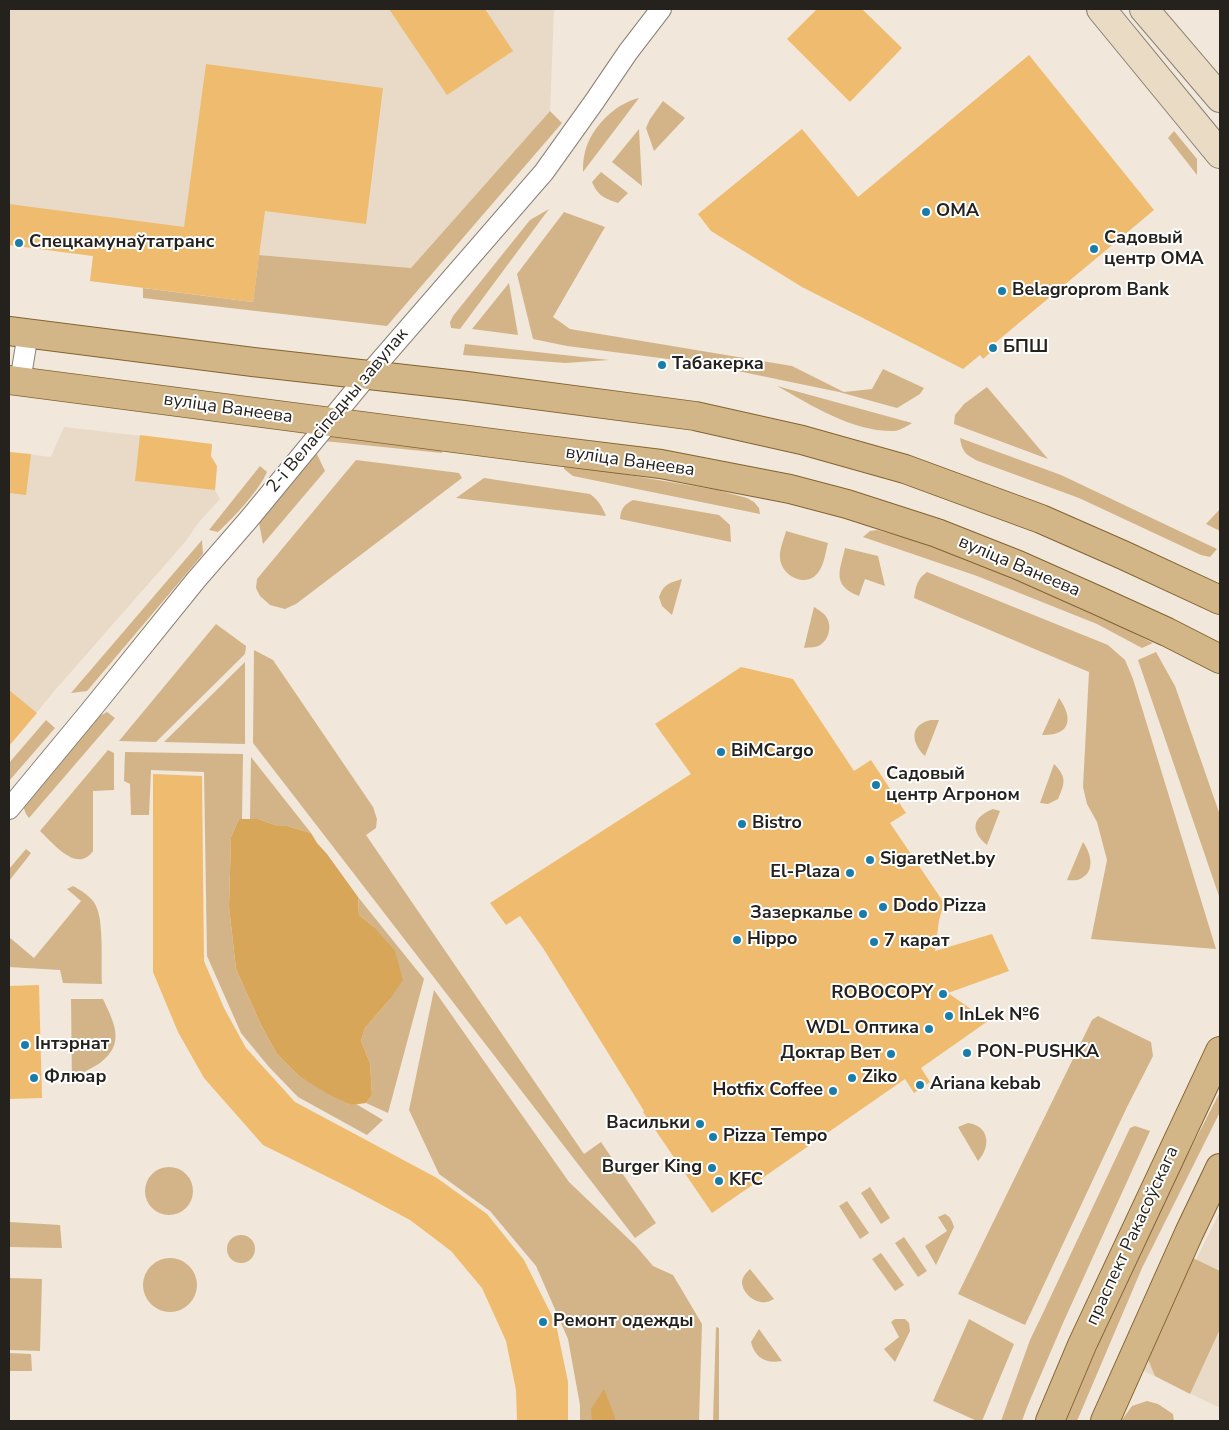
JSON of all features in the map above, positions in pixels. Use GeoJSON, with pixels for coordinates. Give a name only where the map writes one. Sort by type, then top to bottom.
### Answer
{"type":"FeatureCollection","features":[{"type":"Feature","properties":{"kind":"main road"},"geometry":{"type":"LineString","coordinates":[[1101,9],[1220,154]]}},
{"type":"Feature","properties":{"kind":"main road"},"geometry":{"type":"LineString","coordinates":[[1144,9],[1220,98]]}},
{"type":"Feature","properties":{"kind":"main road"},"geometry":{"type":"LineString","coordinates":[[18,332],[367,376],[467,386],[695,416],[802,440],[905,469],[1041,519],[1220,600]]}},
{"type":"Feature","properties":{"kind":"main road","name":"вуліца Ванеева"},"geometry":{"type":"LineString","coordinates":[[14,381],[661,464],[790,489],[847,504],[937,533],[1018,565],[1220,658]]}},
{"type":"Feature","properties":{"kind":"main road","name":"праспект Ракасоўскага"},"geometry":{"type":"LineString","coordinates":[[1050,1421],[1082,1345],[1220,1051]]}},
{"type":"Feature","properties":{"kind":"main road"},"geometry":{"type":"LineString","coordinates":[[1104,1421],[1220,1168]]}},
{"type":"Feature","properties":{"kind":"street","name":"2-і Веласіпедны завулак"},"geometry":{"type":"LineString","coordinates":[[9,809],[328,422],[544,172],[628,52],[661,9]]}},
{"type":"Feature","properties":{"kind":"street"},"geometry":{"type":"LineString","coordinates":[[14,381],[18,332]]}},
{"type":"Feature","properties":{"kind":"shaded area"},"geometry":{"type":"Polygon","coordinates":[[[9,9],[554,9],[550,111],[411,268],[260,255],[253,302],[90,281],[93,256],[9,245],[9,9]]]}},
{"type":"Feature","properties":{"kind":"shaded area"},"geometry":{"type":"Polygon","coordinates":[[[639,98],[583,172],[585,152],[592,134],[598,126],[613,111],[639,98]]]}},
{"type":"Feature","properties":{"kind":"shaded area"},"geometry":{"type":"Polygon","coordinates":[[[663,101],[685,118],[654,151],[646,128],[663,101]]]}},
{"type":"Feature","properties":{"kind":"shaded area"},"geometry":{"type":"Polygon","coordinates":[[[550,111],[562,123],[387,326],[143,298],[143,288],[253,302],[259,255],[411,268],[550,111]]]}},
{"type":"Feature","properties":{"kind":"shaded area"},"geometry":{"type":"Polygon","coordinates":[[[639,129],[642,186],[612,162],[639,129]]]}},
{"type":"Feature","properties":{"kind":"shaded area"},"geometry":{"type":"Polygon","coordinates":[[[1174,131],[1197,159],[1197,175],[1168,138],[1174,131]]]}},
{"type":"Feature","properties":{"kind":"shaded area"},"geometry":{"type":"Polygon","coordinates":[[[601,172],[628,193],[618,203],[602,196],[594,187],[592,182],[601,172]]]}},
{"type":"Feature","properties":{"kind":"shaded area"},"geometry":{"type":"Polygon","coordinates":[[[549,209],[460,329],[451,328],[450,322],[453,316],[530,220],[549,209]]]}},
{"type":"Feature","properties":{"kind":"shaded area"},"geometry":{"type":"Polygon","coordinates":[[[564,212],[605,227],[553,317],[570,329],[792,366],[844,392],[872,389],[883,369],[924,388],[920,394],[897,408],[839,392],[699,363],[567,346],[533,339],[517,274],[564,212]]]}},
{"type":"Feature","properties":{"kind":"shaded area"},"geometry":{"type":"Polygon","coordinates":[[[509,283],[518,335],[472,329],[509,283]]]}},
{"type":"Feature","properties":{"kind":"shaded area"},"geometry":{"type":"Polygon","coordinates":[[[465,344],[609,360],[565,363],[463,355],[465,344]]]}},
{"type":"Feature","properties":{"kind":"shaded area"},"geometry":{"type":"Polygon","coordinates":[[[777,386],[912,423],[895,431],[863,427],[833,416],[777,386]]]}},
{"type":"Feature","properties":{"kind":"shaded area"},"geometry":{"type":"Polygon","coordinates":[[[987,387],[1048,459],[954,424],[955,415],[964,404],[987,387]]]}},
{"type":"Feature","properties":{"kind":"shaded area"},"geometry":{"type":"Polygon","coordinates":[[[64,427],[212,444],[210,459],[217,466],[215,490],[220,499],[9,746],[9,452],[51,457],[64,427]]]}},
{"type":"Feature","properties":{"kind":"shaded area"},"geometry":{"type":"Polygon","coordinates":[[[331,435],[441,447],[442,453],[324,441],[331,435]]]}},
{"type":"Feature","properties":{"kind":"shaded area"},"geometry":{"type":"Polygon","coordinates":[[[960,438],[1061,475],[1217,549],[1210,557],[1201,555],[1079,498],[978,461],[965,453],[960,438]]]}},
{"type":"Feature","properties":{"kind":"shaded area"},"geometry":{"type":"Polygon","coordinates":[[[316,452],[325,471],[263,544],[259,523],[316,452]]]}},
{"type":"Feature","properties":{"kind":"shaded area"},"geometry":{"type":"Polygon","coordinates":[[[356,460],[459,473],[462,478],[296,604],[285,609],[270,605],[260,596],[256,588],[257,579],[356,460]]]}},
{"type":"Feature","properties":{"kind":"shaded area"},"geometry":{"type":"Polygon","coordinates":[[[564,464],[717,490],[747,498],[759,508],[760,514],[573,476],[564,469],[564,464]]]}},
{"type":"Feature","properties":{"kind":"shaded area"},"geometry":{"type":"Polygon","coordinates":[[[260,466],[267,472],[252,496],[218,532],[209,530],[260,466]]]}},
{"type":"Feature","properties":{"kind":"shaded area"},"geometry":{"type":"Polygon","coordinates":[[[484,478],[590,494],[600,504],[606,516],[456,498],[484,478]]]}},
{"type":"Feature","properties":{"kind":"shaded area"},"geometry":{"type":"Polygon","coordinates":[[[633,500],[719,515],[730,525],[731,542],[620,519],[624,507],[633,500]]]}},
{"type":"Feature","properties":{"kind":"shaded area"},"geometry":{"type":"Polygon","coordinates":[[[1220,509],[1220,531],[1206,524],[1220,509]]]}},
{"type":"Feature","properties":{"kind":"shaded area"},"geometry":{"type":"Polygon","coordinates":[[[877,530],[948,552],[1018,579],[1153,643],[1142,648],[1097,624],[977,576],[863,537],[870,531],[877,530]]]}},
{"type":"Feature","properties":{"kind":"shaded area"},"geometry":{"type":"Polygon","coordinates":[[[786,531],[828,543],[824,561],[818,573],[810,579],[804,580],[793,577],[788,574],[781,564],[780,552],[786,531]]]}},
{"type":"Feature","properties":{"kind":"shaded area"},"geometry":{"type":"Polygon","coordinates":[[[202,540],[203,554],[87,691],[71,693],[202,540]]]}},
{"type":"Feature","properties":{"kind":"shaded area"},"geometry":{"type":"Polygon","coordinates":[[[845,548],[878,556],[885,586],[865,579],[859,596],[844,587],[841,582],[840,570],[845,548]]]}},
{"type":"Feature","properties":{"kind":"shaded area"},"geometry":{"type":"Polygon","coordinates":[[[927,572],[1108,645],[1125,660],[1133,679],[1216,949],[1091,939],[1107,860],[1097,822],[1087,804],[1083,787],[1089,672],[914,598],[915,590],[921,577],[927,572]]]}},
{"type":"Feature","properties":{"kind":"shaded area"},"geometry":{"type":"Polygon","coordinates":[[[682,579],[672,615],[662,606],[659,597],[663,589],[668,585],[682,579]]]}},
{"type":"Feature","properties":{"kind":"shaded area"},"geometry":{"type":"Polygon","coordinates":[[[814,607],[827,618],[829,631],[826,639],[820,645],[804,648],[814,607]]]}},
{"type":"Feature","properties":{"kind":"shaded area"},"geometry":{"type":"Polygon","coordinates":[[[216,624],[246,646],[245,654],[156,742],[119,741],[216,624]]]}},
{"type":"Feature","properties":{"kind":"shaded area"},"geometry":{"type":"Polygon","coordinates":[[[254,650],[273,660],[373,807],[377,819],[376,828],[366,835],[584,1154],[601,1142],[656,1223],[635,1238],[253,743],[254,650]]]}},
{"type":"Feature","properties":{"kind":"shaded area"},"geometry":{"type":"Polygon","coordinates":[[[1156,652],[1175,686],[1220,815],[1220,899],[1138,660],[1156,652]]]}},
{"type":"Feature","properties":{"kind":"shaded area"},"geometry":{"type":"Polygon","coordinates":[[[245,662],[245,744],[164,742],[245,662]]]}},
{"type":"Feature","properties":{"kind":"shaded area"},"geometry":{"type":"Polygon","coordinates":[[[1059,698],[1067,713],[1067,725],[1059,733],[1042,735],[1059,698]]]}},
{"type":"Feature","properties":{"kind":"shaded area"},"geometry":{"type":"Polygon","coordinates":[[[107,712],[115,718],[29,818],[23,806],[94,719],[107,712]]]}},
{"type":"Feature","properties":{"kind":"shaded area"},"geometry":{"type":"Polygon","coordinates":[[[46,720],[55,728],[9,781],[9,763],[46,720]]]}},
{"type":"Feature","properties":{"kind":"shaded area"},"geometry":{"type":"Polygon","coordinates":[[[931,720],[939,720],[925,756],[917,746],[914,735],[919,726],[931,720]]]}},
{"type":"Feature","properties":{"kind":"shaded area"},"geometry":{"type":"Polygon","coordinates":[[[108,750],[114,753],[114,790],[93,791],[93,851],[87,857],[73,858],[58,849],[40,831],[108,750]]]}},
{"type":"Feature","properties":{"kind":"shaded area"},"geometry":{"type":"Polygon","coordinates":[[[125,752],[243,754],[242,819],[239,819],[231,837],[229,907],[236,969],[261,1025],[277,1054],[300,1077],[351,1105],[356,1104],[383,1120],[367,1135],[298,1097],[269,1067],[241,1033],[207,956],[204,772],[151,770],[149,815],[131,815],[130,784],[124,781],[125,752]]]}},
{"type":"Feature","properties":{"kind":"shaded area"},"geometry":{"type":"Polygon","coordinates":[[[251,757],[311,833],[287,826],[278,826],[258,819],[250,819],[251,757]]]}},
{"type":"Feature","properties":{"kind":"shaded area"},"geometry":{"type":"Polygon","coordinates":[[[1054,764],[1064,780],[1062,789],[1058,799],[1048,804],[1040,803],[1054,764]]]}},
{"type":"Feature","properties":{"kind":"shaded area"},"geometry":{"type":"Polygon","coordinates":[[[993,809],[1000,811],[987,845],[978,834],[976,824],[981,816],[993,809]]]}},
{"type":"Feature","properties":{"kind":"shaded area"},"geometry":{"type":"Polygon","coordinates":[[[239,819],[258,819],[278,826],[287,826],[311,833],[358,897],[359,915],[374,927],[395,951],[403,980],[390,999],[365,1028],[361,1041],[370,1063],[372,1095],[366,1103],[351,1105],[300,1077],[277,1054],[261,1025],[236,969],[229,907],[231,837],[239,819]]]}},
{"type":"Feature","properties":{"kind":"shaded area"},"geometry":{"type":"Polygon","coordinates":[[[1083,842],[1090,857],[1088,872],[1079,880],[1067,880],[1083,842]]]}},
{"type":"Feature","properties":{"kind":"shaded area"},"geometry":{"type":"Polygon","coordinates":[[[26,849],[31,853],[9,881],[9,869],[26,849]]]}},
{"type":"Feature","properties":{"kind":"shaded area"},"geometry":{"type":"Polygon","coordinates":[[[73,886],[92,900],[99,913],[102,984],[63,983],[60,970],[9,967],[9,937],[34,958],[81,901],[67,889],[73,886]]]}},
{"type":"Feature","properties":{"kind":"shaded area"},"geometry":{"type":"Polygon","coordinates":[[[358,897],[424,979],[388,1113],[366,1103],[372,1095],[370,1063],[361,1041],[365,1028],[390,999],[374,927],[359,915],[358,897]]]}},
{"type":"Feature","properties":{"kind":"shaded area"},"geometry":{"type":"Polygon","coordinates":[[[434,990],[569,1182],[636,1246],[653,1266],[673,1275],[702,1324],[699,1421],[580,1421],[580,1405],[568,1339],[536,1266],[490,1211],[439,1174],[409,1110],[434,990]]]}},
{"type":"Feature","properties":{"kind":"shaded area"},"geometry":{"type":"Polygon","coordinates":[[[71,999],[103,999],[111,1016],[115,1032],[113,1048],[108,1055],[100,1063],[84,1072],[72,1085],[71,999]]]}},
{"type":"Feature","properties":{"kind":"shaded area"},"geometry":{"type":"Polygon","coordinates":[[[1098,1016],[1151,1042],[1153,1056],[1127,1107],[1025,1325],[958,1294],[1092,1020],[1098,1016]]]}},
{"type":"Feature","properties":{"kind":"shaded area"},"geometry":{"type":"Polygon","coordinates":[[[1220,1092],[1220,1112],[1142,1268],[1077,1421],[1066,1421],[1116,1302],[1220,1092]]]}},
{"type":"Feature","properties":{"kind":"shaded area"},"geometry":{"type":"Polygon","coordinates":[[[968,1123],[981,1128],[986,1138],[985,1150],[978,1161],[958,1127],[968,1123]]]}},
{"type":"Feature","properties":{"kind":"shaded area"},"geometry":{"type":"Polygon","coordinates":[[[1135,1126],[1150,1131],[1063,1323],[1022,1421],[1001,1421],[1030,1340],[1130,1128],[1135,1126]]]}},
{"type":"Feature","properties":{"kind":"shaded area"},"geometry":{"type":"Polygon","coordinates":[[[169,1167],[178,1169],[186,1174],[191,1182],[193,1191],[191,1200],[186,1208],[178,1213],[169,1215],[160,1213],[152,1208],[147,1200],[145,1191],[147,1182],[152,1174],[160,1169],[169,1167]]]}},
{"type":"Feature","properties":{"kind":"shaded area"},"geometry":{"type":"Polygon","coordinates":[[[870,1187],[890,1218],[881,1224],[861,1193],[870,1187]]]}},
{"type":"Feature","properties":{"kind":"shaded area"},"geometry":{"type":"Polygon","coordinates":[[[847,1201],[869,1233],[860,1239],[839,1206],[847,1201]]]}},
{"type":"Feature","properties":{"kind":"shaded area"},"geometry":{"type":"Polygon","coordinates":[[[1220,1211],[1220,1408],[1142,1370],[1220,1211]]]}},
{"type":"Feature","properties":{"kind":"shaded area"},"geometry":{"type":"Polygon","coordinates":[[[945,1214],[950,1218],[954,1227],[936,1265],[925,1246],[947,1231],[938,1217],[945,1214]]]}},
{"type":"Feature","properties":{"kind":"shaded area"},"geometry":{"type":"Polygon","coordinates":[[[9,1222],[60,1225],[62,1248],[9,1247],[9,1222]]]}},
{"type":"Feature","properties":{"kind":"shaded area"},"geometry":{"type":"Polygon","coordinates":[[[241,1235],[251,1239],[255,1249],[251,1259],[241,1263],[231,1259],[227,1249],[231,1239],[241,1235]]]}},
{"type":"Feature","properties":{"kind":"shaded area"},"geometry":{"type":"Polygon","coordinates":[[[904,1237],[927,1271],[918,1277],[895,1243],[904,1237]]]}},
{"type":"Feature","properties":{"kind":"shaded area"},"geometry":{"type":"Polygon","coordinates":[[[881,1253],[904,1285],[895,1291],[872,1259],[881,1253]]]}},
{"type":"Feature","properties":{"kind":"shaded area"},"geometry":{"type":"Polygon","coordinates":[[[165,1258],[175,1258],[185,1262],[193,1270],[197,1285],[193,1300],[185,1308],[175,1312],[165,1312],[155,1308],[147,1300],[143,1290],[143,1280],[147,1270],[155,1262],[165,1258]]]}},
{"type":"Feature","properties":{"kind":"shaded area"},"geometry":{"type":"Polygon","coordinates":[[[1193,1258],[1220,1271],[1220,1329],[1190,1394],[1155,1376],[1147,1357],[1193,1258]]]}},
{"type":"Feature","properties":{"kind":"shaded area"},"geometry":{"type":"Polygon","coordinates":[[[750,1269],[774,1299],[762,1302],[754,1300],[747,1294],[742,1281],[744,1275],[750,1269]]]}},
{"type":"Feature","properties":{"kind":"shaded area"},"geometry":{"type":"Polygon","coordinates":[[[9,1278],[42,1279],[40,1351],[9,1350],[9,1278]]]}},
{"type":"Feature","properties":{"kind":"shaded area"},"geometry":{"type":"Polygon","coordinates":[[[895,1319],[905,1319],[909,1323],[910,1331],[895,1362],[884,1349],[899,1337],[891,1322],[895,1319]]]}},
{"type":"Feature","properties":{"kind":"shaded area"},"geometry":{"type":"Polygon","coordinates":[[[969,1319],[1014,1344],[982,1421],[977,1421],[933,1401],[969,1319]]]}},
{"type":"Feature","properties":{"kind":"shaded area"},"geometry":{"type":"Polygon","coordinates":[[[716,1327],[719,1328],[719,1421],[713,1421],[716,1327]]]}},
{"type":"Feature","properties":{"kind":"shaded area"},"geometry":{"type":"Polygon","coordinates":[[[759,1329],[782,1361],[766,1361],[755,1352],[751,1342],[759,1329]]]}},
{"type":"Feature","properties":{"kind":"shaded area"},"geometry":{"type":"Polygon","coordinates":[[[9,1353],[31,1354],[32,1371],[9,1371],[9,1353]]]}},
{"type":"Feature","properties":{"kind":"shaded area"},"geometry":{"type":"Polygon","coordinates":[[[604,1389],[615,1421],[592,1421],[591,1409],[604,1389]]]}},
{"type":"Feature","properties":{"kind":"shaded area"},"geometry":{"type":"Polygon","coordinates":[[[1147,1401],[1158,1404],[1173,1414],[1174,1421],[1121,1421],[1132,1406],[1147,1401]]]}},
{"type":"Feature","properties":{"kind":"building"},"geometry":{"type":"Polygon","coordinates":[[[389,9],[485,9],[513,51],[447,95],[389,9]]]}},
{"type":"Feature","properties":{"kind":"building"},"geometry":{"type":"Polygon","coordinates":[[[817,9],[862,9],[902,48],[850,102],[787,39],[817,9]]]}},
{"type":"Feature","properties":{"kind":"building","name":"ОМА"},"geometry":{"type":"Polygon","coordinates":[[[1029,55],[1154,210],[995,343],[998,346],[983,359],[980,355],[963,369],[802,287],[711,231],[698,214],[802,129],[858,197],[1029,55]]]}},
{"type":"Feature","properties":{"kind":"building"},"geometry":{"type":"Polygon","coordinates":[[[206,64],[383,88],[366,224],[265,211],[253,302],[90,281],[93,256],[9,245],[9,204],[184,227],[206,64]]]}},
{"type":"Feature","properties":{"kind":"building"},"geometry":{"type":"Polygon","coordinates":[[[140,435],[212,444],[211,456],[217,466],[215,490],[135,481],[140,435]]]}},
{"type":"Feature","properties":{"kind":"building"},"geometry":{"type":"Polygon","coordinates":[[[9,452],[31,454],[26,495],[9,493],[9,452]]]}},
{"type":"Feature","properties":{"kind":"building","name":"Hippo"},"geometry":{"type":"Polygon","coordinates":[[[741,667],[793,679],[854,771],[871,760],[906,813],[890,823],[944,903],[939,920],[935,951],[992,934],[1009,971],[948,993],[988,1021],[921,1068],[930,1082],[914,1093],[905,1079],[712,1213],[643,1112],[543,948],[520,916],[506,925],[490,903],[691,774],[655,724],[741,667]]]}},
{"type":"Feature","properties":{"kind":"building"},"geometry":{"type":"Polygon","coordinates":[[[9,690],[37,713],[9,746],[9,690]]]}},
{"type":"Feature","properties":{"kind":"building"},"geometry":{"type":"Polygon","coordinates":[[[153,774],[202,776],[204,961],[224,1008],[246,1048],[295,1102],[437,1178],[487,1214],[524,1260],[556,1324],[568,1382],[568,1421],[517,1421],[516,1390],[506,1341],[482,1288],[451,1251],[410,1220],[263,1145],[204,1078],[178,1032],[153,972],[153,774]]]}},
{"type":"Feature","properties":{"kind":"building","name":"Інтэрнат"},"geometry":{"type":"Polygon","coordinates":[[[39,985],[42,1098],[9,1099],[9,986],[39,985]]]}},
{"type":"Feature","properties":{"kind":"place","name":"ОМА"},"geometry":{"type":"Point","coordinates":[926,212]}},
{"type":"Feature","properties":{"kind":"place","name":"Спецкамунаўтатранс"},"geometry":{"type":"Point","coordinates":[19,243]}},
{"type":"Feature","properties":{"kind":"place","name":"Садовый центр ОМА"},"geometry":{"type":"Point","coordinates":[1094,249]}},
{"type":"Feature","properties":{"kind":"place","name":"Belagroprom Bank"},"geometry":{"type":"Point","coordinates":[1002,291]}},
{"type":"Feature","properties":{"kind":"place","name":"БПШ"},"geometry":{"type":"Point","coordinates":[993,348]}},
{"type":"Feature","properties":{"kind":"place","name":"Табакерка"},"geometry":{"type":"Point","coordinates":[662,365]}},
{"type":"Feature","properties":{"kind":"place","name":"BiMCargo"},"geometry":{"type":"Point","coordinates":[721,752]}},
{"type":"Feature","properties":{"kind":"place","name":"Садовый центр Агроном"},"geometry":{"type":"Point","coordinates":[876,785]}},
{"type":"Feature","properties":{"kind":"place","name":"Bistro"},"geometry":{"type":"Point","coordinates":[742,824]}},
{"type":"Feature","properties":{"kind":"place","name":"SigaretNet.by"},"geometry":{"type":"Point","coordinates":[870,860]}},
{"type":"Feature","properties":{"kind":"place","name":"El-Plaza"},"geometry":{"type":"Point","coordinates":[850,873]}},
{"type":"Feature","properties":{"kind":"place","name":"Dodo Pizza"},"geometry":{"type":"Point","coordinates":[883,907]}},
{"type":"Feature","properties":{"kind":"place","name":"Зазеркалье"},"geometry":{"type":"Point","coordinates":[863,914]}},
{"type":"Feature","properties":{"kind":"place","name":"Hippo"},"geometry":{"type":"Point","coordinates":[737,940]}},
{"type":"Feature","properties":{"kind":"place","name":"7 карат"},"geometry":{"type":"Point","coordinates":[874,942]}},
{"type":"Feature","properties":{"kind":"place","name":"ROBOCOPY"},"geometry":{"type":"Point","coordinates":[943,994]}},
{"type":"Feature","properties":{"kind":"place","name":"InLek №6"},"geometry":{"type":"Point","coordinates":[949,1016]}},
{"type":"Feature","properties":{"kind":"place","name":"WDL Оптика"},"geometry":{"type":"Point","coordinates":[929,1029]}},
{"type":"Feature","properties":{"kind":"place","name":"Інтэрнат"},"geometry":{"type":"Point","coordinates":[25,1045]}},
{"type":"Feature","properties":{"kind":"place","name":"PON-PUSHKA"},"geometry":{"type":"Point","coordinates":[967,1053]}},
{"type":"Feature","properties":{"kind":"place","name":"Доктар Вет"},"geometry":{"type":"Point","coordinates":[891,1054]}},
{"type":"Feature","properties":{"kind":"place","name":"Флюар"},"geometry":{"type":"Point","coordinates":[34,1078]}},
{"type":"Feature","properties":{"kind":"place","name":"Ziko"},"geometry":{"type":"Point","coordinates":[852,1078]}},
{"type":"Feature","properties":{"kind":"place","name":"Ariana kebab"},"geometry":{"type":"Point","coordinates":[920,1085]}},
{"type":"Feature","properties":{"kind":"place","name":"Hotfix Coffee"},"geometry":{"type":"Point","coordinates":[833,1091]}},
{"type":"Feature","properties":{"kind":"place","name":"Васильки"},"geometry":{"type":"Point","coordinates":[700,1124]}},
{"type":"Feature","properties":{"kind":"place","name":"Pizza Tempo"},"geometry":{"type":"Point","coordinates":[713,1137]}},
{"type":"Feature","properties":{"kind":"place","name":"Burger King"},"geometry":{"type":"Point","coordinates":[712,1168]}},
{"type":"Feature","properties":{"kind":"place","name":"KFC"},"geometry":{"type":"Point","coordinates":[719,1181]}},
{"type":"Feature","properties":{"kind":"place","name":"Ремонт одежды"},"geometry":{"type":"Point","coordinates":[543,1322]}}]}
